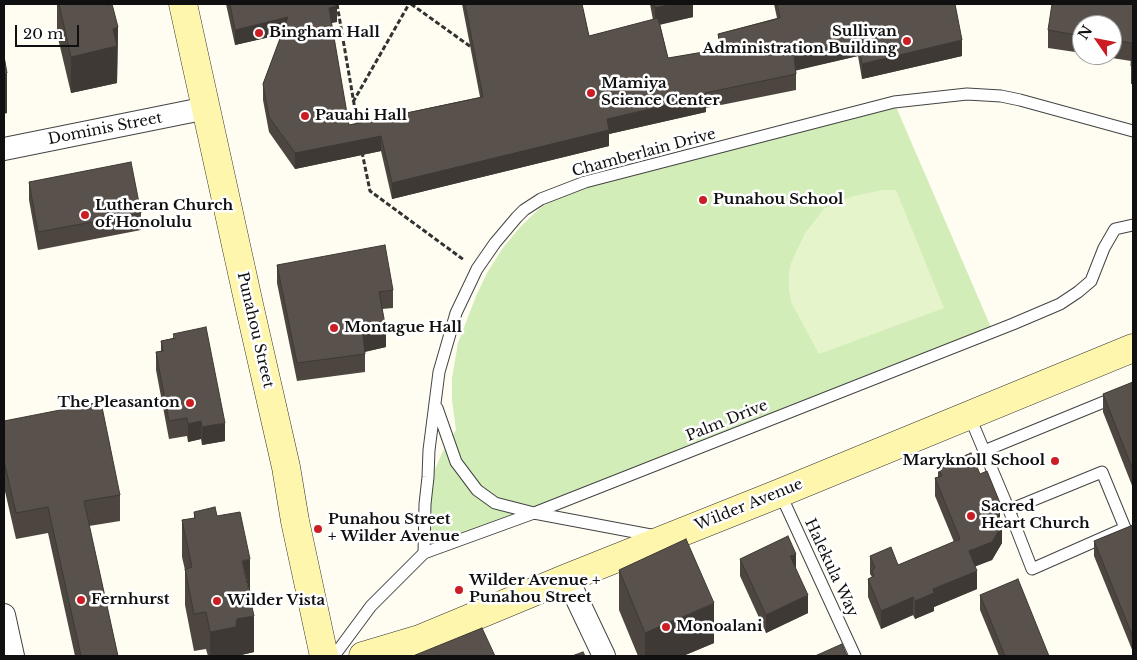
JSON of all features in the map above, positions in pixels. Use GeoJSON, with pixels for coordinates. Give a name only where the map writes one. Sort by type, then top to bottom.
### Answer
{"type":"FeatureCollection","features":[{"type":"Feature","properties":{"kind":"street","name":"Punahou Street"},"geometry":{"type":"LineString","coordinates":[[184,4],[286,468],[295,522],[324,656]]}},
{"type":"Feature","properties":{"kind":"street","name":"Dominis Street"},"geometry":{"type":"LineString","coordinates":[[4,149],[207,108]]}},
{"type":"Feature","properties":{"kind":"street","name":"Wilder Avenue"},"geometry":{"type":"LineString","coordinates":[[363,656],[422,644],[567,578],[969,415],[1130,352]]}},
{"type":"Feature","properties":{"kind":"street"},"geometry":{"type":"LineString","coordinates":[[567,578],[604,656]]}},
{"type":"Feature","properties":{"kind":"street"},"geometry":{"type":"LineString","coordinates":[[4,615],[13,656]]}},
{"type":"Feature","properties":{"kind":"lane","name":"Chamberlain Drive"},"geometry":{"type":"LineString","coordinates":[[424,553],[429,450],[439,372],[451,328],[477,269],[495,243],[517,217],[541,199],[585,182],[894,102],[967,94],[1002,96],[1133,131]]}},
{"type":"Feature","properties":{"kind":"lane","name":"Palm Drive"},"geometry":{"type":"LineString","coordinates":[[334,656],[371,606],[424,553],[534,513],[1060,304],[1091,281],[1104,248],[1115,229],[1133,225]]}},
{"type":"Feature","properties":{"kind":"lane"},"geometry":{"type":"LineString","coordinates":[[984,451],[1133,390]]}},
{"type":"Feature","properties":{"kind":"lane"},"geometry":{"type":"LineString","coordinates":[[436,403],[456,462],[477,490],[495,503],[534,513],[667,538]]}},
{"type":"Feature","properties":{"kind":"lane"},"geometry":{"type":"LineString","coordinates":[[969,415],[1032,569],[1125,528],[1102,472],[1009,510]]}},
{"type":"Feature","properties":{"kind":"lane","name":"Halekula Way"},"geometry":{"type":"LineString","coordinates":[[780,493],[855,656]]}},
{"type":"Feature","properties":{"kind":"path"},"geometry":{"type":"LineString","coordinates":[[338,4],[358,129]]}},
{"type":"Feature","properties":{"kind":"path"},"geometry":{"type":"LineString","coordinates":[[353,103],[410,4],[471,47]]}},
{"type":"Feature","properties":{"kind":"path"},"geometry":{"type":"LineString","coordinates":[[361,147],[370,191],[477,269]]}},
{"type":"Feature","properties":{"kind":"green space"},"geometry":{"type":"Polygon","coordinates":[[[894,102],[993,332],[424,553],[431,478],[443,451],[456,430],[452,400],[452,378],[458,343],[487,273],[502,249],[520,227],[541,207],[585,182],[894,102]]]}},
{"type":"Feature","properties":{"kind":"green space"},"geometry":{"type":"Polygon","coordinates":[[[882,190],[896,190],[944,308],[819,354],[791,302],[789,272],[791,263],[805,233],[824,209],[854,196],[882,190]]]}},
{"type":"Feature","properties":{"kind":"building"},"geometry":{"type":"Polygon","coordinates":[[[59,4],[107,4],[108,6],[112,4],[118,27],[113,29],[117,46],[71,57],[59,4]]]}},
{"type":"Feature","properties":{"kind":"building"},"geometry":{"type":"Polygon","coordinates":[[[230,4],[336,4],[337,6],[329,8],[349,125],[483,97],[465,4],[582,4],[589,36],[658,18],[668,58],[721,49],[718,34],[780,18],[777,4],[955,4],[962,40],[862,64],[858,40],[794,55],[796,74],[705,93],[706,96],[607,119],[609,130],[392,183],[381,136],[295,153],[269,117],[263,84],[288,17],[235,30],[230,4]]]}},
{"type":"Feature","properties":{"kind":"building"},"geometry":{"type":"Polygon","coordinates":[[[654,4],[672,4],[655,8],[654,4]]]}},
{"type":"Feature","properties":{"kind":"building"},"geometry":{"type":"Polygon","coordinates":[[[1052,4],[1133,4],[1133,66],[1131,66],[1132,43],[1122,42],[1122,15],[1072,15],[1072,34],[1048,30],[1052,4]]]}},
{"type":"Feature","properties":{"kind":"building"},"geometry":{"type":"Polygon","coordinates":[[[4,56],[7,73],[4,74],[4,56]]]}},
{"type":"Feature","properties":{"kind":"building","name":"Lutheran Church of Honolulu"},"geometry":{"type":"Polygon","coordinates":[[[131,162],[141,213],[38,232],[29,182],[131,162]]]}},
{"type":"Feature","properties":{"kind":"building","name":"Montague Hall"},"geometry":{"type":"Polygon","coordinates":[[[385,245],[393,290],[379,292],[386,329],[363,335],[365,354],[297,363],[277,265],[385,245]]]}},
{"type":"Feature","properties":{"kind":"building","name":"The Pleasanton"},"geometry":{"type":"Polygon","coordinates":[[[206,327],[225,423],[202,427],[201,421],[188,424],[187,418],[169,421],[156,352],[163,351],[161,341],[176,338],[173,334],[206,327]]]}},
{"type":"Feature","properties":{"kind":"building"},"geometry":{"type":"Polygon","coordinates":[[[1133,382],[1133,470],[1103,394],[1133,382]]]}},
{"type":"Feature","properties":{"kind":"building"},"geometry":{"type":"Polygon","coordinates":[[[101,402],[120,495],[84,501],[118,656],[81,656],[48,507],[16,513],[4,461],[4,421],[101,402]]]}},
{"type":"Feature","properties":{"kind":"building"},"geometry":{"type":"Polygon","coordinates":[[[971,453],[980,474],[987,471],[1000,503],[994,506],[1002,525],[992,542],[969,551],[977,571],[933,589],[934,593],[915,601],[913,597],[881,611],[868,579],[874,576],[872,570],[875,568],[870,556],[891,547],[898,565],[960,539],[935,478],[942,476],[938,467],[971,453]]]}},
{"type":"Feature","properties":{"kind":"building","name":"Wilder Vista"},"geometry":{"type":"Polygon","coordinates":[[[215,507],[217,516],[240,512],[250,559],[242,561],[254,616],[237,619],[236,627],[210,632],[206,612],[194,614],[185,569],[192,567],[182,520],[195,518],[194,512],[215,507]]]}},
{"type":"Feature","properties":{"kind":"building"},"geometry":{"type":"Polygon","coordinates":[[[1133,525],[1133,637],[1094,541],[1133,525]]]}},
{"type":"Feature","properties":{"kind":"building"},"geometry":{"type":"Polygon","coordinates":[[[788,536],[796,554],[790,556],[808,595],[766,615],[740,559],[788,536]]]}},
{"type":"Feature","properties":{"kind":"building"},"geometry":{"type":"Polygon","coordinates":[[[686,539],[714,603],[645,633],[619,570],[686,539]]]}},
{"type":"Feature","properties":{"kind":"building"},"geometry":{"type":"Polygon","coordinates":[[[1018,579],[1049,656],[1005,656],[980,595],[1018,579]]]}},
{"type":"Feature","properties":{"kind":"building"},"geometry":{"type":"Polygon","coordinates":[[[482,628],[495,656],[413,656],[482,628]]]}},
{"type":"Feature","properties":{"kind":"building"},"geometry":{"type":"Polygon","coordinates":[[[842,644],[847,656],[815,656],[842,644]]]}},
{"type":"Feature","properties":{"kind":"building"},"geometry":{"type":"Polygon","coordinates":[[[583,652],[585,656],[572,656],[583,652]]]}},
{"type":"Feature","properties":{"kind":"place","name":"Bingham Hall"},"geometry":{"type":"Point","coordinates":[259,33]}},
{"type":"Feature","properties":{"kind":"place","name":"Sullivan Administration Building"},"geometry":{"type":"Point","coordinates":[907,41]}},
{"type":"Feature","properties":{"kind":"place","name":"Mamiya Science Center"},"geometry":{"type":"Point","coordinates":[591,93]}},
{"type":"Feature","properties":{"kind":"place","name":"Pauahi Hall"},"geometry":{"type":"Point","coordinates":[305,116]}},
{"type":"Feature","properties":{"kind":"place","name":"Punahou School"},"geometry":{"type":"Point","coordinates":[703,200]}},
{"type":"Feature","properties":{"kind":"place","name":"Lutheran Church of Honolulu"},"geometry":{"type":"Point","coordinates":[85,215]}},
{"type":"Feature","properties":{"kind":"place","name":"Montague Hall"},"geometry":{"type":"Point","coordinates":[334,328]}},
{"type":"Feature","properties":{"kind":"place","name":"The Pleasanton"},"geometry":{"type":"Point","coordinates":[190,403]}},
{"type":"Feature","properties":{"kind":"place","name":"Maryknoll School"},"geometry":{"type":"Point","coordinates":[1055,461]}},
{"type":"Feature","properties":{"kind":"place","name":"Sacred Heart Church"},"geometry":{"type":"Point","coordinates":[971,516]}},
{"type":"Feature","properties":{"kind":"place","name":"Punahou Street + Wilder Avenue"},"geometry":{"type":"Point","coordinates":[318,529]}},
{"type":"Feature","properties":{"kind":"place","name":"Wilder Avenue + Punahou Street"},"geometry":{"type":"Point","coordinates":[459,590]}},
{"type":"Feature","properties":{"kind":"place","name":"Fernhurst"},"geometry":{"type":"Point","coordinates":[81,600]}},
{"type":"Feature","properties":{"kind":"place","name":"Wilder Vista"},"geometry":{"type":"Point","coordinates":[217,601]}},
{"type":"Feature","properties":{"kind":"place","name":"Monoalani"},"geometry":{"type":"Point","coordinates":[666,627]}}]}
